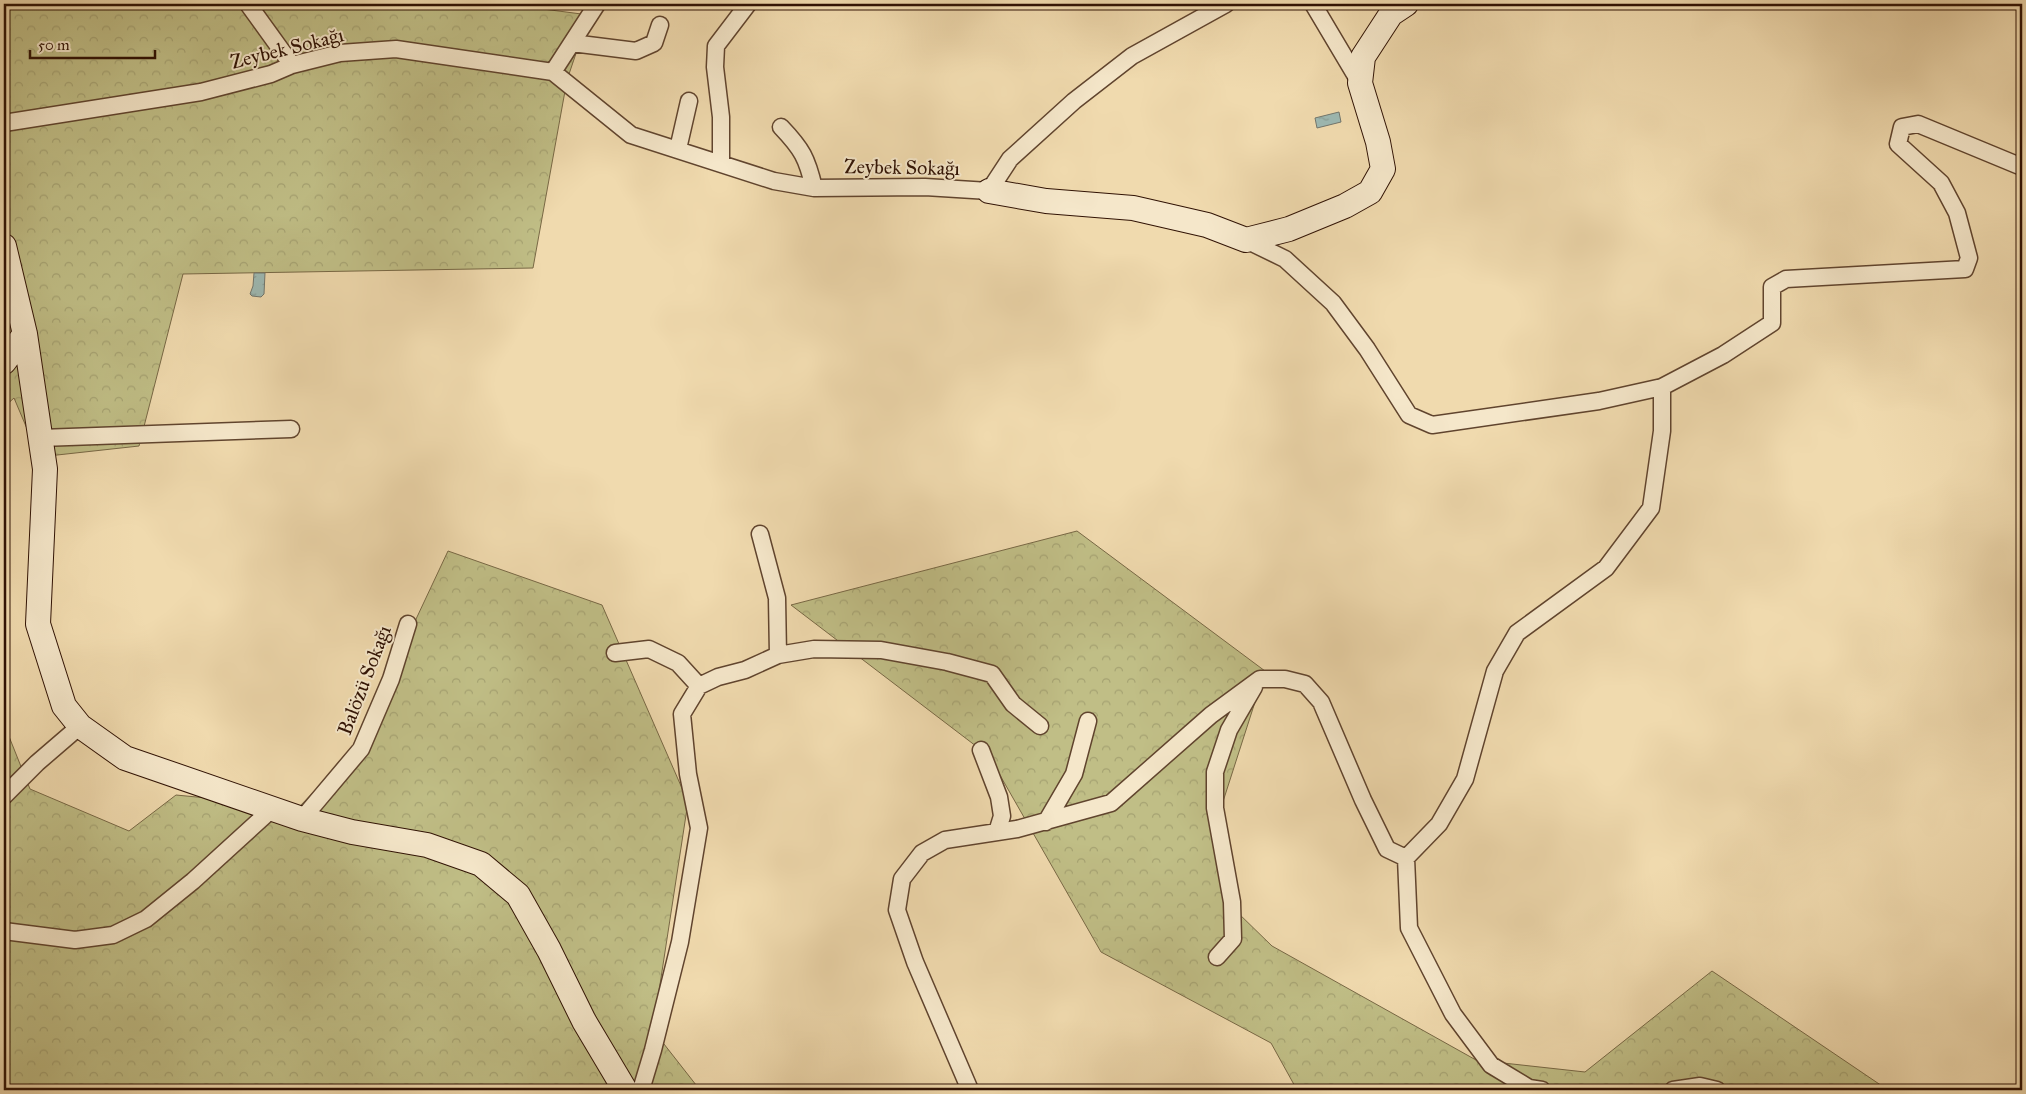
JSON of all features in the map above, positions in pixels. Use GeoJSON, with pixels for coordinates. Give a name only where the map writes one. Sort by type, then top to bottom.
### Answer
{"type":"FeatureCollection","features":[{"type":"Feature","properties":{"kind":"street"},"geometry":{"type":"LineString","coordinates":[[248,4],[292,65]]}},
{"type":"Feature","properties":{"kind":"street"},"geometry":{"type":"LineString","coordinates":[[553,72],[597,4]]}},
{"type":"Feature","properties":{"kind":"street"},"geometry":{"type":"LineString","coordinates":[[721,163],[721,117],[715,67],[716,46],[748,4]]}},
{"type":"Feature","properties":{"kind":"street"},"geometry":{"type":"LineString","coordinates":[[1226,4],[1132,56],[1074,101],[1010,159],[989,191],[1046,201],[1133,208],[1206,225],[1246,240],[1284,259],[1333,303],[1367,349],[1409,415],[1432,425],[1599,401],[1662,387],[1723,354],[1772,323],[1772,287],[1786,279],[1965,269],[1969,258],[1957,214],[1941,184],[1898,144],[1902,128],[1918,124],[2022,167]]}},
{"type":"Feature","properties":{"kind":"street"},"geometry":{"type":"LineString","coordinates":[[1246,240],[1289,229],[1345,206],[1370,192],[1383,169],[1378,142],[1360,83],[1314,4]]}},
{"type":"Feature","properties":{"kind":"street"},"geometry":{"type":"LineString","coordinates":[[1360,83],[1363,57],[1391,14],[1406,4]]}},
{"type":"Feature","properties":{"kind":"street"},"geometry":{"type":"LineString","coordinates":[[572,43],[636,51],[654,43],[660,25]]}},
{"type":"Feature","properties":{"kind":"street","name":"Zeybek Sokağı"},"geometry":{"type":"LineString","coordinates":[[4,122],[201,92],[271,74],[292,65],[340,53],[396,49],[553,72],[632,135],[774,181],[814,188],[925,187],[989,191]]}},
{"type":"Feature","properties":{"kind":"street"},"geometry":{"type":"LineString","coordinates":[[678,149],[689,101]]}},
{"type":"Feature","properties":{"kind":"street"},"geometry":{"type":"LineString","coordinates":[[781,127],[795,141],[808,162],[814,188]]}},
{"type":"Feature","properties":{"kind":"street"},"geometry":{"type":"LineString","coordinates":[[4,246],[25,334],[45,469],[38,624],[64,706],[80,726],[125,758],[302,819],[352,832],[427,845],[481,864],[518,895],[549,950],[584,1021],[625,1090]]}},
{"type":"Feature","properties":{"kind":"street"},"geometry":{"type":"LineString","coordinates":[[4,362],[25,334]]}},
{"type":"Feature","properties":{"kind":"street"},"geometry":{"type":"LineString","coordinates":[[1542,1090],[1529,1088],[1491,1065],[1453,1014],[1409,928],[1406,858],[1439,824],[1465,779],[1495,671],[1517,633],[1606,568],[1651,508],[1662,431],[1662,387]]}},
{"type":"Feature","properties":{"kind":"street"},"geometry":{"type":"LineString","coordinates":[[41,438],[291,429]]}},
{"type":"Feature","properties":{"kind":"street"},"geometry":{"type":"LineString","coordinates":[[760,534],[777,598],[778,655]]}},
{"type":"Feature","properties":{"kind":"street","name":"Balözü Sokağı"},"geometry":{"type":"LineString","coordinates":[[302,819],[361,749],[391,678],[408,624]]}},
{"type":"Feature","properties":{"kind":"street"},"geometry":{"type":"LineString","coordinates":[[615,653],[650,649],[678,663],[699,686]]}},
{"type":"Feature","properties":{"kind":"street"},"geometry":{"type":"LineString","coordinates":[[642,1090],[654,1050],[680,942],[699,828],[688,774],[682,714],[699,686],[718,677],[745,670],[778,655],[814,649],[880,650],[947,662],[992,674],[1013,704],[1040,726]]}},
{"type":"Feature","properties":{"kind":"street"},"geometry":{"type":"LineString","coordinates":[[970,1090],[915,962],[896,910],[902,879],[922,853],[945,840],[1046,822],[1111,803],[1211,716],[1260,679],[1284,678],[1305,684],[1321,702],[1363,800],[1387,849],[1406,858]]}},
{"type":"Feature","properties":{"kind":"street"},"geometry":{"type":"LineString","coordinates":[[1217,957],[1233,939],[1232,902],[1215,808],[1215,772],[1229,730],[1260,679]]}},
{"type":"Feature","properties":{"kind":"street"},"geometry":{"type":"LineString","coordinates":[[1046,822],[1074,774],[1088,721]]}},
{"type":"Feature","properties":{"kind":"street"},"geometry":{"type":"LineString","coordinates":[[4,796],[37,762],[80,726]]}},
{"type":"Feature","properties":{"kind":"street"},"geometry":{"type":"LineString","coordinates":[[981,750],[1000,797],[1002,816],[997,832]]}},
{"type":"Feature","properties":{"kind":"street"},"geometry":{"type":"LineString","coordinates":[[4,931],[76,940],[113,935],[146,919],[193,881],[272,809]]}},
{"type":"Feature","properties":{"kind":"street"},"geometry":{"type":"LineString","coordinates":[[4,938],[24,933]]}},
{"type":"Feature","properties":{"kind":"street"},"geometry":{"type":"LineString","coordinates":[[1673,1090],[1700,1086],[1717,1090]]}},
{"type":"Feature","properties":{"kind":"green space"},"geometry":{"type":"Polygon","coordinates":[[[4,4],[519,4],[520,6],[589,15],[567,80],[533,268],[183,274],[139,446],[39,457],[14,398],[4,407],[4,4]]]}},
{"type":"Feature","properties":{"kind":"green space"},"geometry":{"type":"Polygon","coordinates":[[[1077,531],[1265,671],[1219,814],[1235,910],[1272,946],[1476,1060],[1585,1072],[1712,971],[1888,1090],[1297,1090],[1271,1043],[1101,952],[989,756],[791,605],[1077,531]]]}},
{"type":"Feature","properties":{"kind":"green space"},"geometry":{"type":"Polygon","coordinates":[[[448,551],[602,605],[688,802],[653,1030],[700,1090],[4,1090],[4,724],[30,789],[129,831],[176,795],[299,807],[355,749],[448,551]]]}},
{"type":"Feature","properties":{"kind":"water"},"geometry":{"type":"Polygon","coordinates":[[[1339,112],[1341,122],[1317,128],[1315,118],[1339,112]]]}},
{"type":"Feature","properties":{"kind":"water"},"geometry":{"type":"Polygon","coordinates":[[[254,273],[265,273],[264,294],[261,297],[250,294],[254,273]]]}}]}
